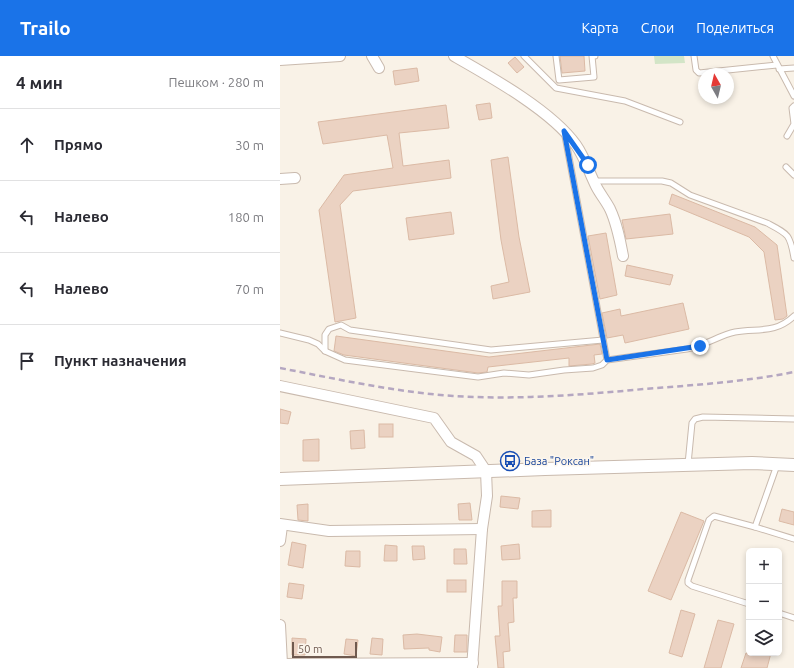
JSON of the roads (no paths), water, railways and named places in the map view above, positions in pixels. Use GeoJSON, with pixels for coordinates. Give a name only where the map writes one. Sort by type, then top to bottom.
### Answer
{"type":"FeatureCollection","features":[{"type":"Feature","properties":{"kind":"street"},"geometry":{"type":"LineString","coordinates":[[280,60],[340,56]]}},
{"type":"Feature","properties":{"kind":"street"},"geometry":{"type":"LineString","coordinates":[[372,56],[379,68]]}},
{"type":"Feature","properties":{"kind":"street"},"geometry":{"type":"LineString","coordinates":[[454,56],[497,81],[546,116],[564,131],[588,165],[594,181],[610,210],[618,231],[623,256]]}},
{"type":"Feature","properties":{"kind":"street"},"geometry":{"type":"LineString","coordinates":[[280,179],[295,178]]}},
{"type":"Feature","properties":{"kind":"street"},"geometry":{"type":"LineString","coordinates":[[280,386],[434,418],[450,442],[476,456],[486,471],[487,496],[482,529],[472,666],[281,664],[280,625]]}},
{"type":"Feature","properties":{"kind":"street"},"geometry":{"type":"LineString","coordinates":[[280,479],[688,465],[794,465]]}},
{"type":"Feature","properties":{"kind":"street"},"geometry":{"type":"LineString","coordinates":[[280,541],[281,525],[329,531],[482,529]]}},
{"type":"Feature","properties":{"kind":"lane"},"geometry":{"type":"LineString","coordinates":[[524,56],[556,88],[625,101],[680,122]]}},
{"type":"Feature","properties":{"kind":"lane"},"geometry":{"type":"LineString","coordinates":[[556,56],[559,80],[594,77],[592,56],[595,56]]}},
{"type":"Feature","properties":{"kind":"lane"},"geometry":{"type":"LineString","coordinates":[[694,56],[696,70],[699,74],[778,67],[794,68]]}},
{"type":"Feature","properties":{"kind":"lane"},"geometry":{"type":"LineString","coordinates":[[773,56],[794,96]]}},
{"type":"Feature","properties":{"kind":"lane"},"geometry":{"type":"LineString","coordinates":[[787,136],[794,124],[792,108],[794,106]]}},
{"type":"Feature","properties":{"kind":"lane"},"geometry":{"type":"LineString","coordinates":[[564,131],[607,360]]}},
{"type":"Feature","properties":{"kind":"lane"},"geometry":{"type":"LineString","coordinates":[[786,167],[794,175]]}},
{"type":"Feature","properties":{"kind":"lane"},"geometry":{"type":"LineString","coordinates":[[594,181],[662,181],[671,183],[690,196],[767,223],[777,228],[786,234],[791,240],[794,258]]}},
{"type":"Feature","properties":{"kind":"lane"},"geometry":{"type":"LineString","coordinates":[[280,333],[309,340],[318,344],[325,351],[345,360],[478,377],[504,373],[529,375],[593,368],[602,365],[607,360],[700,346],[734,332],[779,327],[794,316]]}},
{"type":"Feature","properties":{"kind":"lane"},"geometry":{"type":"LineString","coordinates":[[325,351],[325,335],[328,329],[341,325],[350,330],[491,350],[603,340]]}},
{"type":"Feature","properties":{"kind":"lane"},"geometry":{"type":"LineString","coordinates":[[688,465],[692,423],[694,419],[703,417],[794,419]]}},
{"type":"Feature","properties":{"kind":"lane"},"geometry":{"type":"LineString","coordinates":[[755,526],[777,464]]}},
{"type":"Feature","properties":{"kind":"lane"},"geometry":{"type":"LineString","coordinates":[[746,603],[692,586],[688,583],[709,520],[714,516],[755,526],[794,539]]}},
{"type":"Feature","properties":{"kind":"lane"},"geometry":{"type":"LineString","coordinates":[[782,614],[794,618]]}},
{"type":"Feature","properties":{"kind":"railway"},"geometry":{"type":"LineString","coordinates":[[280,368],[366,385],[431,394],[477,397],[572,395],[738,381],[794,372]]}},
{"type":"Feature","properties":{"kind":"place","name":"База \"Роксан\""},"geometry":{"type":"Point","coordinates":[510,461]}}]}
